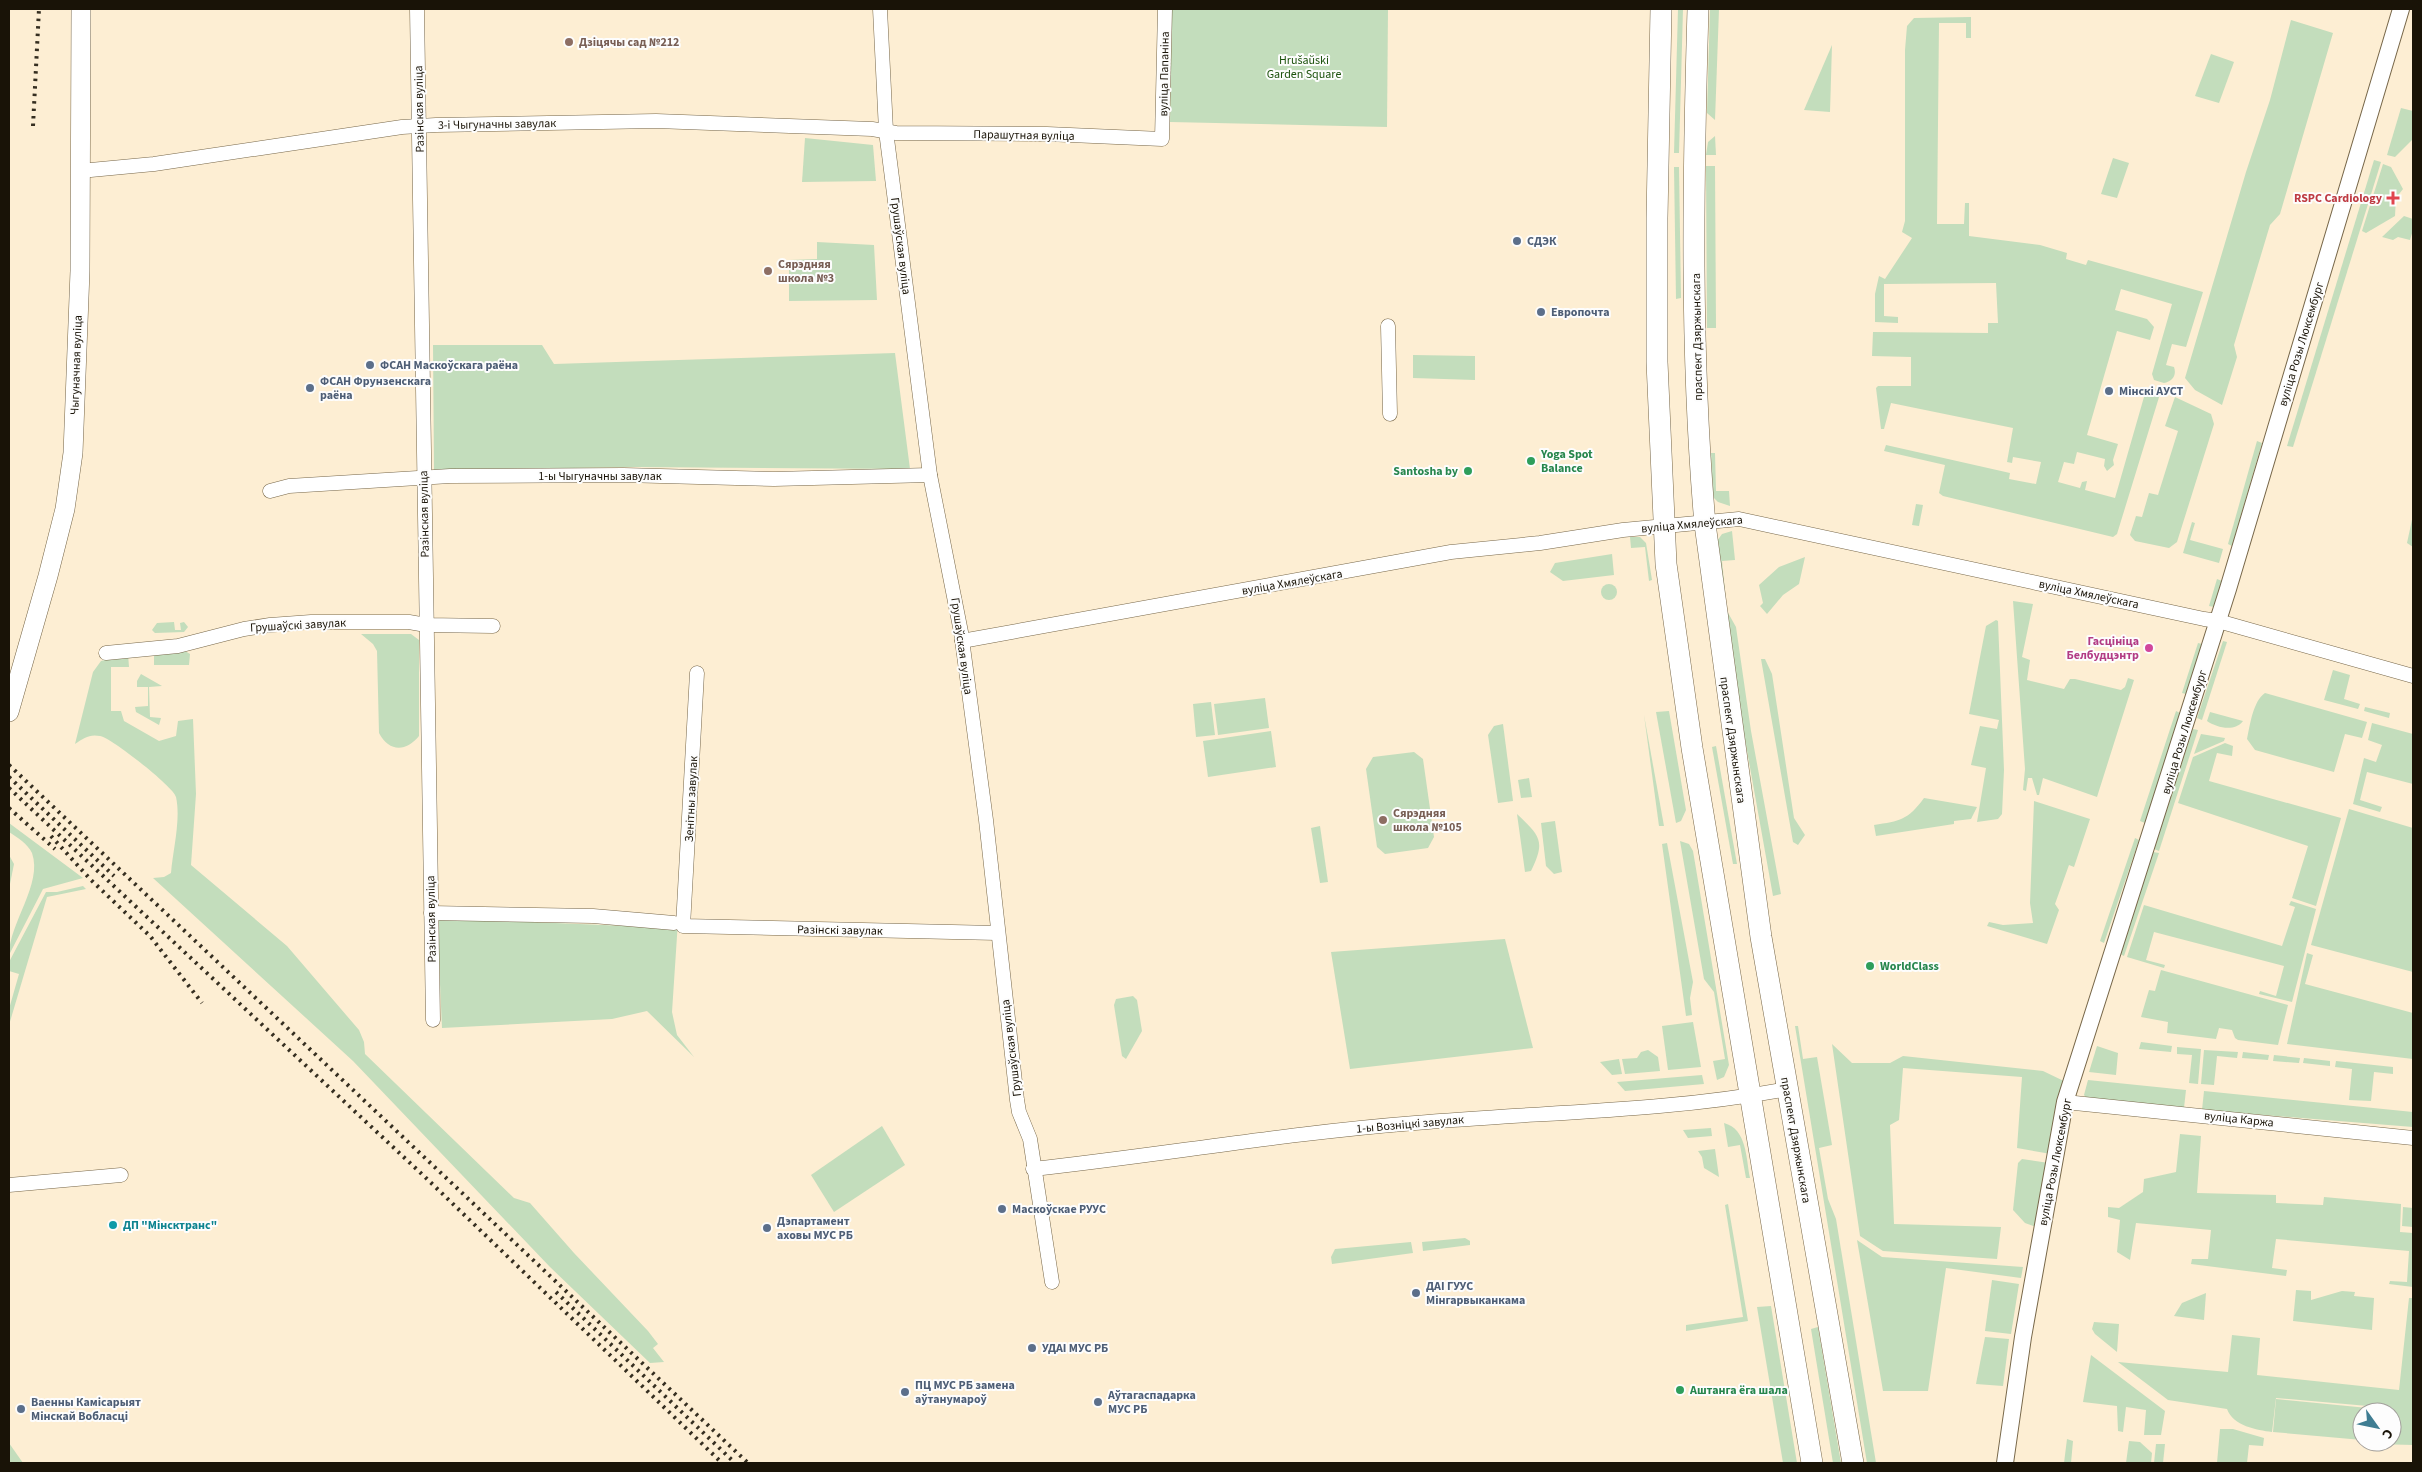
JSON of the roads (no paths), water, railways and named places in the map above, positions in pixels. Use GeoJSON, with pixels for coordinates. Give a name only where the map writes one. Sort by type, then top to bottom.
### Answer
{"type":"FeatureCollection","features":[{"type":"Feature","properties":{"kind":"main road","name":"Чыгуначная вуліца"},"geometry":{"type":"LineString","coordinates":[[9,712],[65,509],[72,453],[79,297],[81,9]]}},
{"type":"Feature","properties":{"kind":"main road"},"geometry":{"type":"LineString","coordinates":[[1661,9],[1657,180],[1657,362],[1666,526],[1666,564],[1685,700],[1812,1463]]}},
{"type":"Feature","properties":{"kind":"main road","name":"праспект Дзяржынскага"},"geometry":{"type":"LineString","coordinates":[[1698,9],[1695,144],[1697,379],[1700,463],[1705,524],[1759,918],[1853,1463]]}},
{"type":"Feature","properties":{"kind":"street","name":"Разінская вуліца"},"geometry":{"type":"LineString","coordinates":[[417,9],[433,1020]]}},
{"type":"Feature","properties":{"kind":"street","name":"Грушаўская вуліца"},"geometry":{"type":"LineString","coordinates":[[880,9],[886,131],[930,475],[953,583],[962,641],[986,820],[997,933],[1019,1112],[1030,1139],[1052,1282]]}},
{"type":"Feature","properties":{"kind":"street","name":"вуліца Папаніна"},"geometry":{"type":"LineString","coordinates":[[1162,139],[1165,9]]}},
{"type":"Feature","properties":{"kind":"street","name":"вуліца Розы Люксембург"},"geometry":{"type":"LineString","coordinates":[[2005,1463],[2023,1337],[2066,1102],[2218,621],[2401,9]]}},
{"type":"Feature","properties":{"kind":"street","name":"3-і Чыгуначны завулак"},"geometry":{"type":"LineString","coordinates":[[80,171],[154,164],[419,126],[656,121],[886,131]]}},
{"type":"Feature","properties":{"kind":"street","name":"Парашутная вуліца"},"geometry":{"type":"LineString","coordinates":[[886,131],[1162,139]]}},
{"type":"Feature","properties":{"kind":"street"},"geometry":{"type":"LineString","coordinates":[[1388,326],[1390,414]]}},
{"type":"Feature","properties":{"kind":"street","name":"1-ы Чыгуначны завулак"},"geometry":{"type":"LineString","coordinates":[[270,491],[289,486],[450,476],[623,475],[774,479],[930,475]]}},
{"type":"Feature","properties":{"kind":"street","name":"вуліца Хмялеўскага"},"geometry":{"type":"LineString","coordinates":[[962,641],[1451,552],[1531,544],[1666,526],[1746,519],[2204,620],[2218,621],[2413,676]]}},
{"type":"Feature","properties":{"kind":"street","name":"Грушаўскі завулак"},"geometry":{"type":"LineString","coordinates":[[106,653],[178,646],[270,624],[410,622],[426,625],[493,626]]}},
{"type":"Feature","properties":{"kind":"street","name":"Зенітны завулак"},"geometry":{"type":"LineString","coordinates":[[679,925],[697,673]]}},
{"type":"Feature","properties":{"kind":"street","name":"Разінскі завулак"},"geometry":{"type":"LineString","coordinates":[[431,913],[593,916],[679,925],[997,933]]}},
{"type":"Feature","properties":{"kind":"street","name":"1-ы Возніцкі завулак"},"geometry":{"type":"LineString","coordinates":[[1034,1169],[1172,1153],[1297,1134],[1750,1096],[1787,1089]]}},
{"type":"Feature","properties":{"kind":"street","name":"вуліца Каржа"},"geometry":{"type":"LineString","coordinates":[[2066,1102],[2413,1138]]}},
{"type":"Feature","properties":{"kind":"street"},"geometry":{"type":"LineString","coordinates":[[9,1185],[121,1175]]}},
{"type":"Feature","properties":{"kind":"railway"},"geometry":{"type":"LineString","coordinates":[[33,126],[39,9]]}},
{"type":"Feature","properties":{"kind":"railway"},"geometry":{"type":"LineString","coordinates":[[9,765],[748,1463]]}},
{"type":"Feature","properties":{"kind":"railway"},"geometry":{"type":"LineString","coordinates":[[9,777],[114,876]]}},
{"type":"Feature","properties":{"kind":"railway"},"geometry":{"type":"LineString","coordinates":[[9,788],[425,1177],[722,1463]]}},
{"type":"Feature","properties":{"kind":"railway"},"geometry":{"type":"LineString","coordinates":[[9,808],[55,849]]}},
{"type":"Feature","properties":{"kind":"railway"},"geometry":{"type":"LineString","coordinates":[[51,836],[91,880],[150,936],[202,1003]]}},
{"type":"Feature","properties":{"kind":"railway"},"geometry":{"type":"LineString","coordinates":[[556,1292],[735,1463]]}},
{"type":"Feature","properties":{"kind":"place","name":"Дзіцячы сад №212"},"geometry":{"type":"Point","coordinates":[569,42]}},
{"type":"Feature","properties":{"kind":"place","name":"RSPC Cardiology"},"geometry":{"type":"Point","coordinates":[2393,198]}},
{"type":"Feature","properties":{"kind":"place","name":"СДЭК"},"geometry":{"type":"Point","coordinates":[1517,241]}},
{"type":"Feature","properties":{"kind":"place","name":"Сярэдняя школа №3"},"geometry":{"type":"Point","coordinates":[768,271]}},
{"type":"Feature","properties":{"kind":"place","name":"Европочта"},"geometry":{"type":"Point","coordinates":[1541,312]}},
{"type":"Feature","properties":{"kind":"place","name":"ФСАН Маскоўскага раёна"},"geometry":{"type":"Point","coordinates":[370,365]}},
{"type":"Feature","properties":{"kind":"place","name":"ФСАН Фрунзенскага раёна"},"geometry":{"type":"Point","coordinates":[310,388]}},
{"type":"Feature","properties":{"kind":"place","name":"Мінскі АУСТ"},"geometry":{"type":"Point","coordinates":[2109,391]}},
{"type":"Feature","properties":{"kind":"place","name":"Yoga Spot Balance"},"geometry":{"type":"Point","coordinates":[1531,461]}},
{"type":"Feature","properties":{"kind":"place","name":"Santosha by"},"geometry":{"type":"Point","coordinates":[1468,471]}},
{"type":"Feature","properties":{"kind":"place","name":"Гасцініца Белбудцэнтр"},"geometry":{"type":"Point","coordinates":[2149,648]}},
{"type":"Feature","properties":{"kind":"place","name":"Сярэдняя школа №105"},"geometry":{"type":"Point","coordinates":[1383,820]}},
{"type":"Feature","properties":{"kind":"place","name":"WorldClass"},"geometry":{"type":"Point","coordinates":[1870,966]}},
{"type":"Feature","properties":{"kind":"place","name":"Маскоўскае РУУС"},"geometry":{"type":"Point","coordinates":[1002,1209]}},
{"type":"Feature","properties":{"kind":"place","name":"ДП \"Мінсктранс\""},"geometry":{"type":"Point","coordinates":[113,1225]}},
{"type":"Feature","properties":{"kind":"place","name":"Дэпартамент аховы МУС РБ"},"geometry":{"type":"Point","coordinates":[767,1228]}},
{"type":"Feature","properties":{"kind":"place","name":"ДАІ ГУУС Мінгарвыканкама"},"geometry":{"type":"Point","coordinates":[1416,1293]}},
{"type":"Feature","properties":{"kind":"place","name":"УДАІ МУС РБ"},"geometry":{"type":"Point","coordinates":[1032,1348]}},
{"type":"Feature","properties":{"kind":"place","name":"Аштанга ёга шала"},"geometry":{"type":"Point","coordinates":[1680,1390]}},
{"type":"Feature","properties":{"kind":"place","name":"ПЦ МУС РБ замена аўтанумароў"},"geometry":{"type":"Point","coordinates":[905,1392]}},
{"type":"Feature","properties":{"kind":"place","name":"Аўтагаспадарка МУС РБ"},"geometry":{"type":"Point","coordinates":[1098,1402]}},
{"type":"Feature","properties":{"kind":"place","name":"Ваенны Камісарыят Мінскай Вобласці"},"geometry":{"type":"Point","coordinates":[21,1409]}},
{"type":"Feature","properties":{"kind":"park label","name":"Hrušaŭski Garden Square"},"geometry":{"type":"Point","coordinates":[1304,67]}}]}
